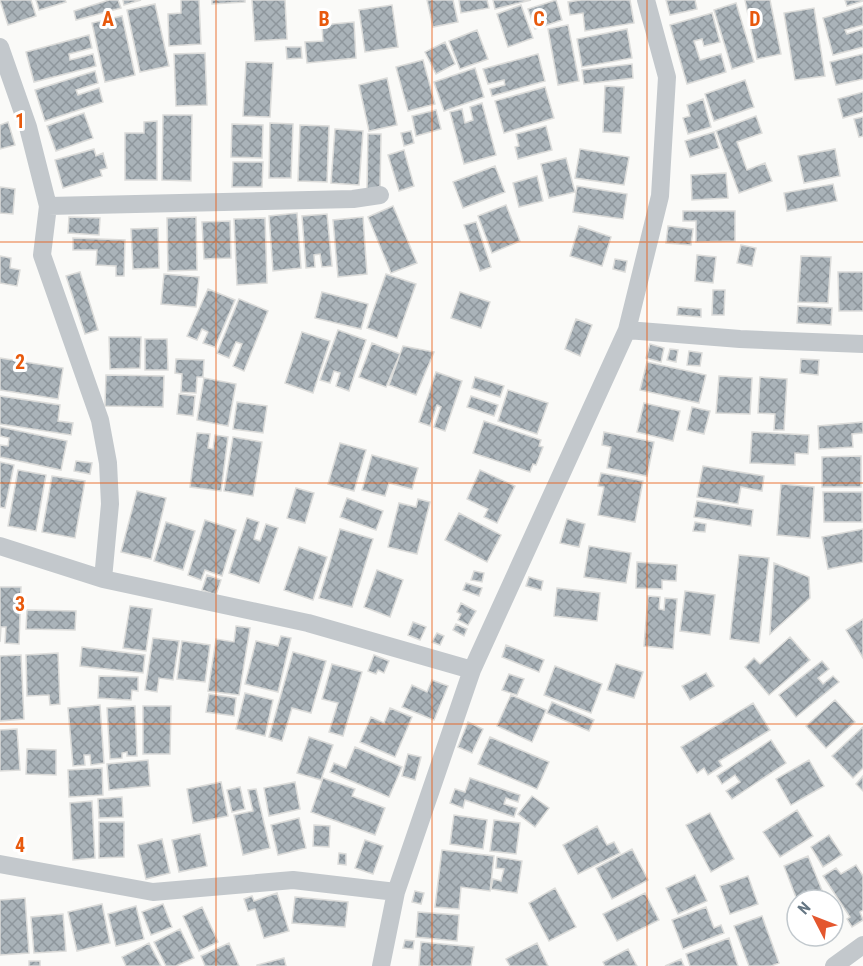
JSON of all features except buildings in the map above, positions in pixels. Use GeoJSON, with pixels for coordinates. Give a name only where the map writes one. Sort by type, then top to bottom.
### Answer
{"type":"FeatureCollection","features":[{"type":"Feature","properties":{"kind":"street"},"geometry":{"type":"LineString","coordinates":[[381,966],[396,892],[472,670],[627,330],[660,196],[666,77],[646,0]]}},
{"type":"Feature","properties":{"kind":"street"},"geometry":{"type":"LineString","coordinates":[[0,46],[28,127],[48,206],[42,255],[100,420],[108,463],[110,504],[103,579]]}},
{"type":"Feature","properties":{"kind":"street"},"geometry":{"type":"LineString","coordinates":[[48,206],[352,200],[380,195]]}},
{"type":"Feature","properties":{"kind":"street"},"geometry":{"type":"LineString","coordinates":[[627,330],[740,339],[863,344]]}},
{"type":"Feature","properties":{"kind":"street"},"geometry":{"type":"LineString","coordinates":[[0,546],[103,579],[308,623],[472,670]]}},
{"type":"Feature","properties":{"kind":"street"},"geometry":{"type":"LineString","coordinates":[[0,864],[153,892],[293,880],[396,892]]}},
{"type":"Feature","properties":{"kind":"street"},"geometry":{"type":"LineString","coordinates":[[834,966],[863,945]]}}]}
